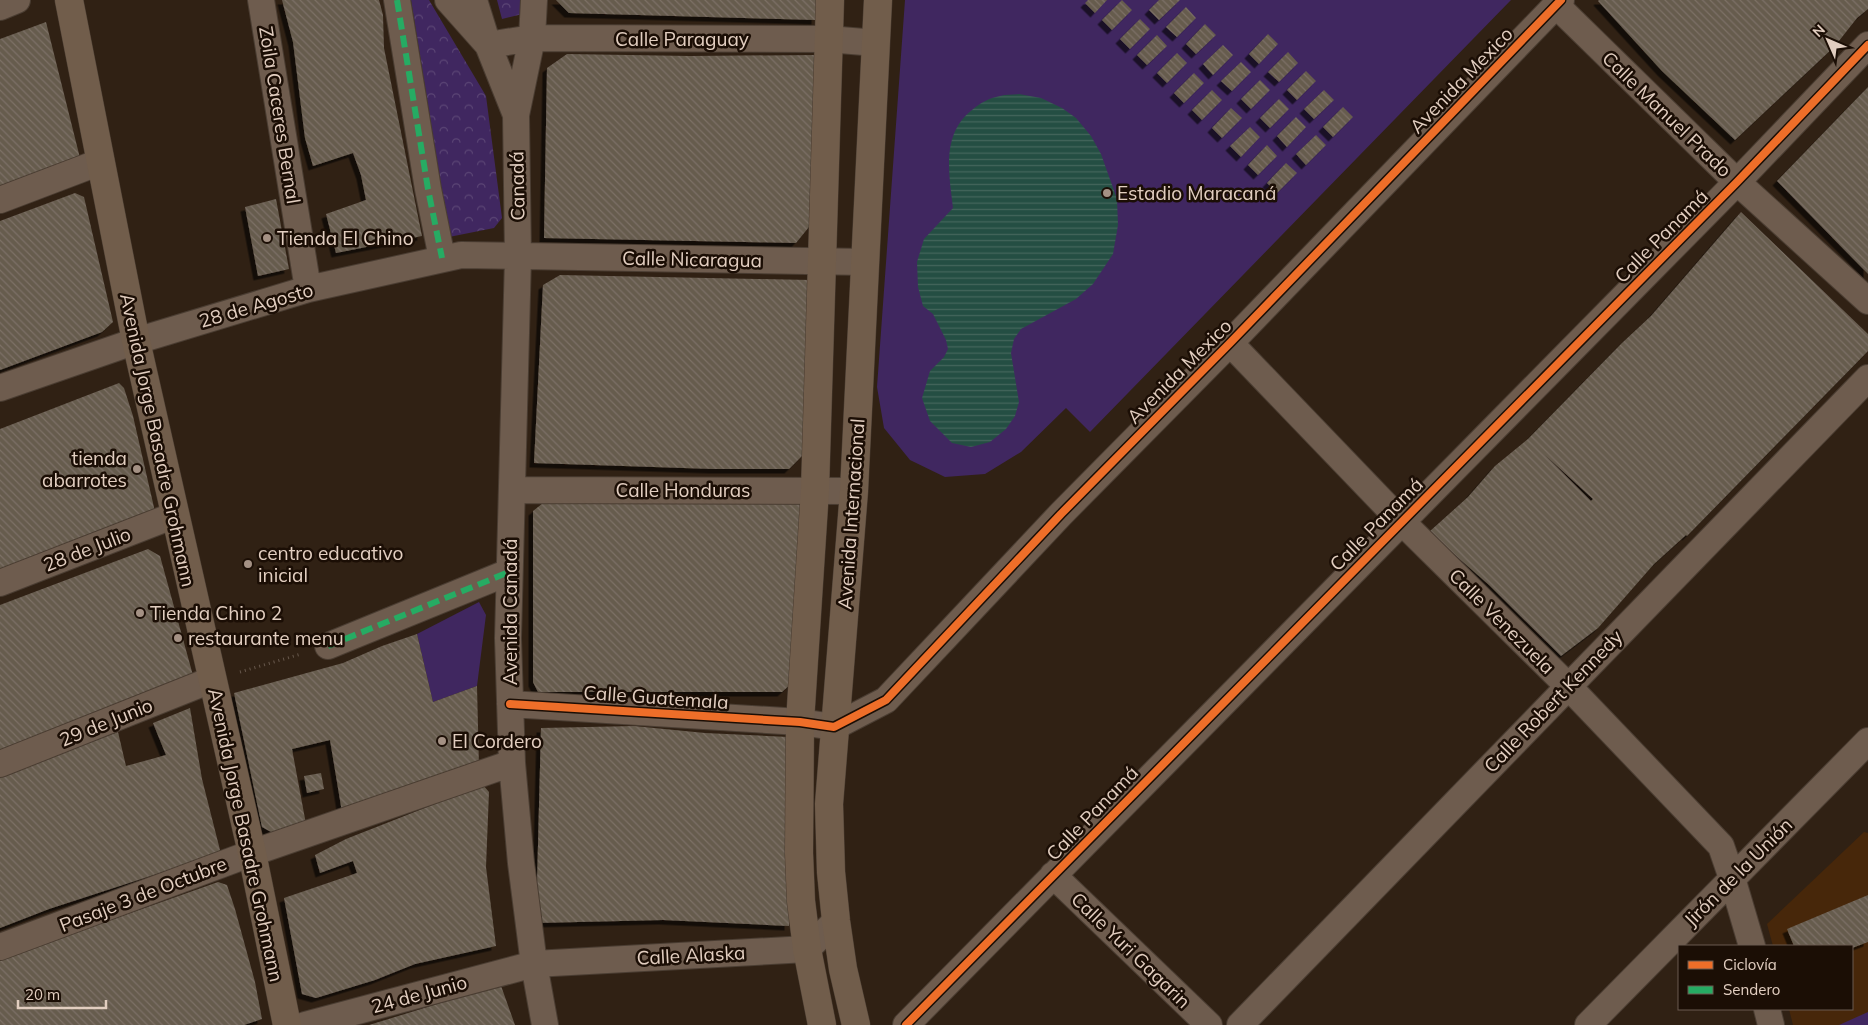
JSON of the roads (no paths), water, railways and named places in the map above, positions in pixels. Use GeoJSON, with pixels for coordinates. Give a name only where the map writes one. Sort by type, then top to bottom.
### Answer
{"type":"FeatureCollection","features":[{"type":"Feature","properties":{"kind":"main road","name":"Avenida Jorge Basadre Grohmann"},"geometry":{"type":"LineString","coordinates":[[69,0],[136,341],[211,680],[252,853],[287,1025]]}},
{"type":"Feature","properties":{"kind":"main road","name":"Avenida Internacional"},"geometry":{"type":"LineString","coordinates":[[822,1025],[807,948],[801,901],[799,853],[800,722],[815,490],[830,0]]}},
{"type":"Feature","properties":{"kind":"main road","name":"Avenida Internacional"},"geometry":{"type":"LineString","coordinates":[[856,1025],[843,969],[836,921],[831,872],[829,804],[854,491],[878,0]]}},
{"type":"Feature","properties":{"kind":"street"},"geometry":{"type":"LineString","coordinates":[[0,6],[17,0]]}},
{"type":"Feature","properties":{"kind":"street","name":"Zoila Caceres Bernal"},"geometry":{"type":"LineString","coordinates":[[261,0],[308,289]]}},
{"type":"Feature","properties":{"kind":"street"},"geometry":{"type":"LineString","coordinates":[[397,0],[428,189],[442,258]]}},
{"type":"Feature","properties":{"kind":"street"},"geometry":{"type":"LineString","coordinates":[[448,0],[488,45]]}},
{"type":"Feature","properties":{"kind":"street"},"geometry":{"type":"LineString","coordinates":[[474,0],[488,45],[516,115]]}},
{"type":"Feature","properties":{"kind":"street"},"geometry":{"type":"LineString","coordinates":[[516,115],[532,38],[534,0]]}},
{"type":"Feature","properties":{"kind":"street","name":"Calle Manuel Prado"},"geometry":{"type":"LineString","coordinates":[[1558,3],[1737,182],[1868,301]]}},
{"type":"Feature","properties":{"kind":"street","name":"Avenida Mexico"},"geometry":{"type":"LineString","coordinates":[[834,727],[886,700],[1060,514],[1230,343],[1558,3]]}},
{"type":"Feature","properties":{"kind":"street","name":"Calle Paraguay"},"geometry":{"type":"LineString","coordinates":[[488,45],[532,38],[828,39],[876,43]]}},
{"type":"Feature","properties":{"kind":"street","name":"Calle Panamá"},"geometry":{"type":"LineString","coordinates":[[906,1025],[1737,182],[1868,45]]}},
{"type":"Feature","properties":{"kind":"street","name":"Canadá"},"geometry":{"type":"LineString","coordinates":[[516,115],[518,257]]}},
{"type":"Feature","properties":{"kind":"street"},"geometry":{"type":"LineString","coordinates":[[0,200],[100,162]]}},
{"type":"Feature","properties":{"kind":"street","name":"28 de Agosto"},"geometry":{"type":"LineString","coordinates":[[0,388],[136,341],[308,289],[461,255],[518,257]]}},
{"type":"Feature","properties":{"kind":"street","name":"Calle Nicaragua"},"geometry":{"type":"LineString","coordinates":[[518,257],[865,262]]}},
{"type":"Feature","properties":{"kind":"street","name":"Avenida Canadá"},"geometry":{"type":"LineString","coordinates":[[518,257],[509,572],[512,763],[521,863],[534,964],[545,1025]]}},
{"type":"Feature","properties":{"kind":"street","name":"Calle Venezuela"},"geometry":{"type":"LineString","coordinates":[[1230,343],[1401,521],[1568,686],[1721,846],[1752,945]]}},
{"type":"Feature","properties":{"kind":"street","name":"Calle Robert Kennedy"},"geometry":{"type":"LineString","coordinates":[[1240,1025],[1868,378]]}},
{"type":"Feature","properties":{"kind":"street","name":"Calle Honduras"},"geometry":{"type":"LineString","coordinates":[[512,490],[854,491]]}},
{"type":"Feature","properties":{"kind":"street","name":"28 de Julio"},"geometry":{"type":"LineString","coordinates":[[0,583],[175,515]]}},
{"type":"Feature","properties":{"kind":"street"},"geometry":{"type":"LineString","coordinates":[[328,646],[509,572]]}},
{"type":"Feature","properties":{"kind":"street","name":"29 de Junio"},"geometry":{"type":"LineString","coordinates":[[0,764],[211,680]]}},
{"type":"Feature","properties":{"kind":"street","name":"Calle Guatemala"},"geometry":{"type":"LineString","coordinates":[[510,704],[800,722]]}},
{"type":"Feature","properties":{"kind":"street"},"geometry":{"type":"LineString","coordinates":[[800,722],[834,727]]}},
{"type":"Feature","properties":{"kind":"street","name":"Jirón de la Unión"},"geometry":{"type":"LineString","coordinates":[[1588,1025],[1732,878],[1863,757]]}},
{"type":"Feature","properties":{"kind":"street","name":"Pasaje 3 de Octubre"},"geometry":{"type":"LineString","coordinates":[[0,947],[252,853],[512,763]]}},
{"type":"Feature","properties":{"kind":"street","name":"Calle Yuri Gagarin"},"geometry":{"type":"LineString","coordinates":[[1053,875],[1209,1025]]}},
{"type":"Feature","properties":{"kind":"street"},"geometry":{"type":"LineString","coordinates":[[807,948],[836,921]]}},
{"type":"Feature","properties":{"kind":"street","name":"Calle Alaska"},"geometry":{"type":"LineString","coordinates":[[534,964],[807,948]]}},
{"type":"Feature","properties":{"kind":"street","name":"24 de Junio"},"geometry":{"type":"LineString","coordinates":[[305,1025],[534,964]]}},
{"type":"Feature","properties":{"kind":"street"},"geometry":{"type":"LineString","coordinates":[[1767,1010],[1771,1025]]}},
{"type":"Feature","properties":{"kind":"water"},"geometry":{"type":"Polygon","coordinates":[[[1019,94],[1041,98],[1062,108],[1076,118],[1091,136],[1101,154],[1117,199],[1118,225],[1113,254],[1093,284],[1076,299],[1021,329],[1014,339],[1011,353],[1019,402],[1015,416],[1006,429],[990,442],[971,447],[952,443],[930,421],[922,398],[930,371],[944,357],[948,349],[946,340],[933,314],[923,306],[918,287],[917,262],[924,239],[953,208],[949,155],[955,131],[962,120],[981,103],[996,97],[1019,94]]]}},
{"type":"Feature","properties":{"kind":"place","name":"Estadio Maracaná"},"geometry":{"type":"Point","coordinates":[1107,193]}},
{"type":"Feature","properties":{"kind":"place","name":"Tienda El Chino"},"geometry":{"type":"Point","coordinates":[267,238]}},
{"type":"Feature","properties":{"kind":"place","name":"tienda abarrotes"},"geometry":{"type":"Point","coordinates":[137,469]}},
{"type":"Feature","properties":{"kind":"place","name":"centro educativo inicial"},"geometry":{"type":"Point","coordinates":[248,564]}},
{"type":"Feature","properties":{"kind":"place","name":"Tienda Chino 2"},"geometry":{"type":"Point","coordinates":[140,613]}},
{"type":"Feature","properties":{"kind":"place","name":"restaurante menu"},"geometry":{"type":"Point","coordinates":[178,638]}},
{"type":"Feature","properties":{"kind":"place","name":"El Cordero"},"geometry":{"type":"Point","coordinates":[442,741]}}]}
